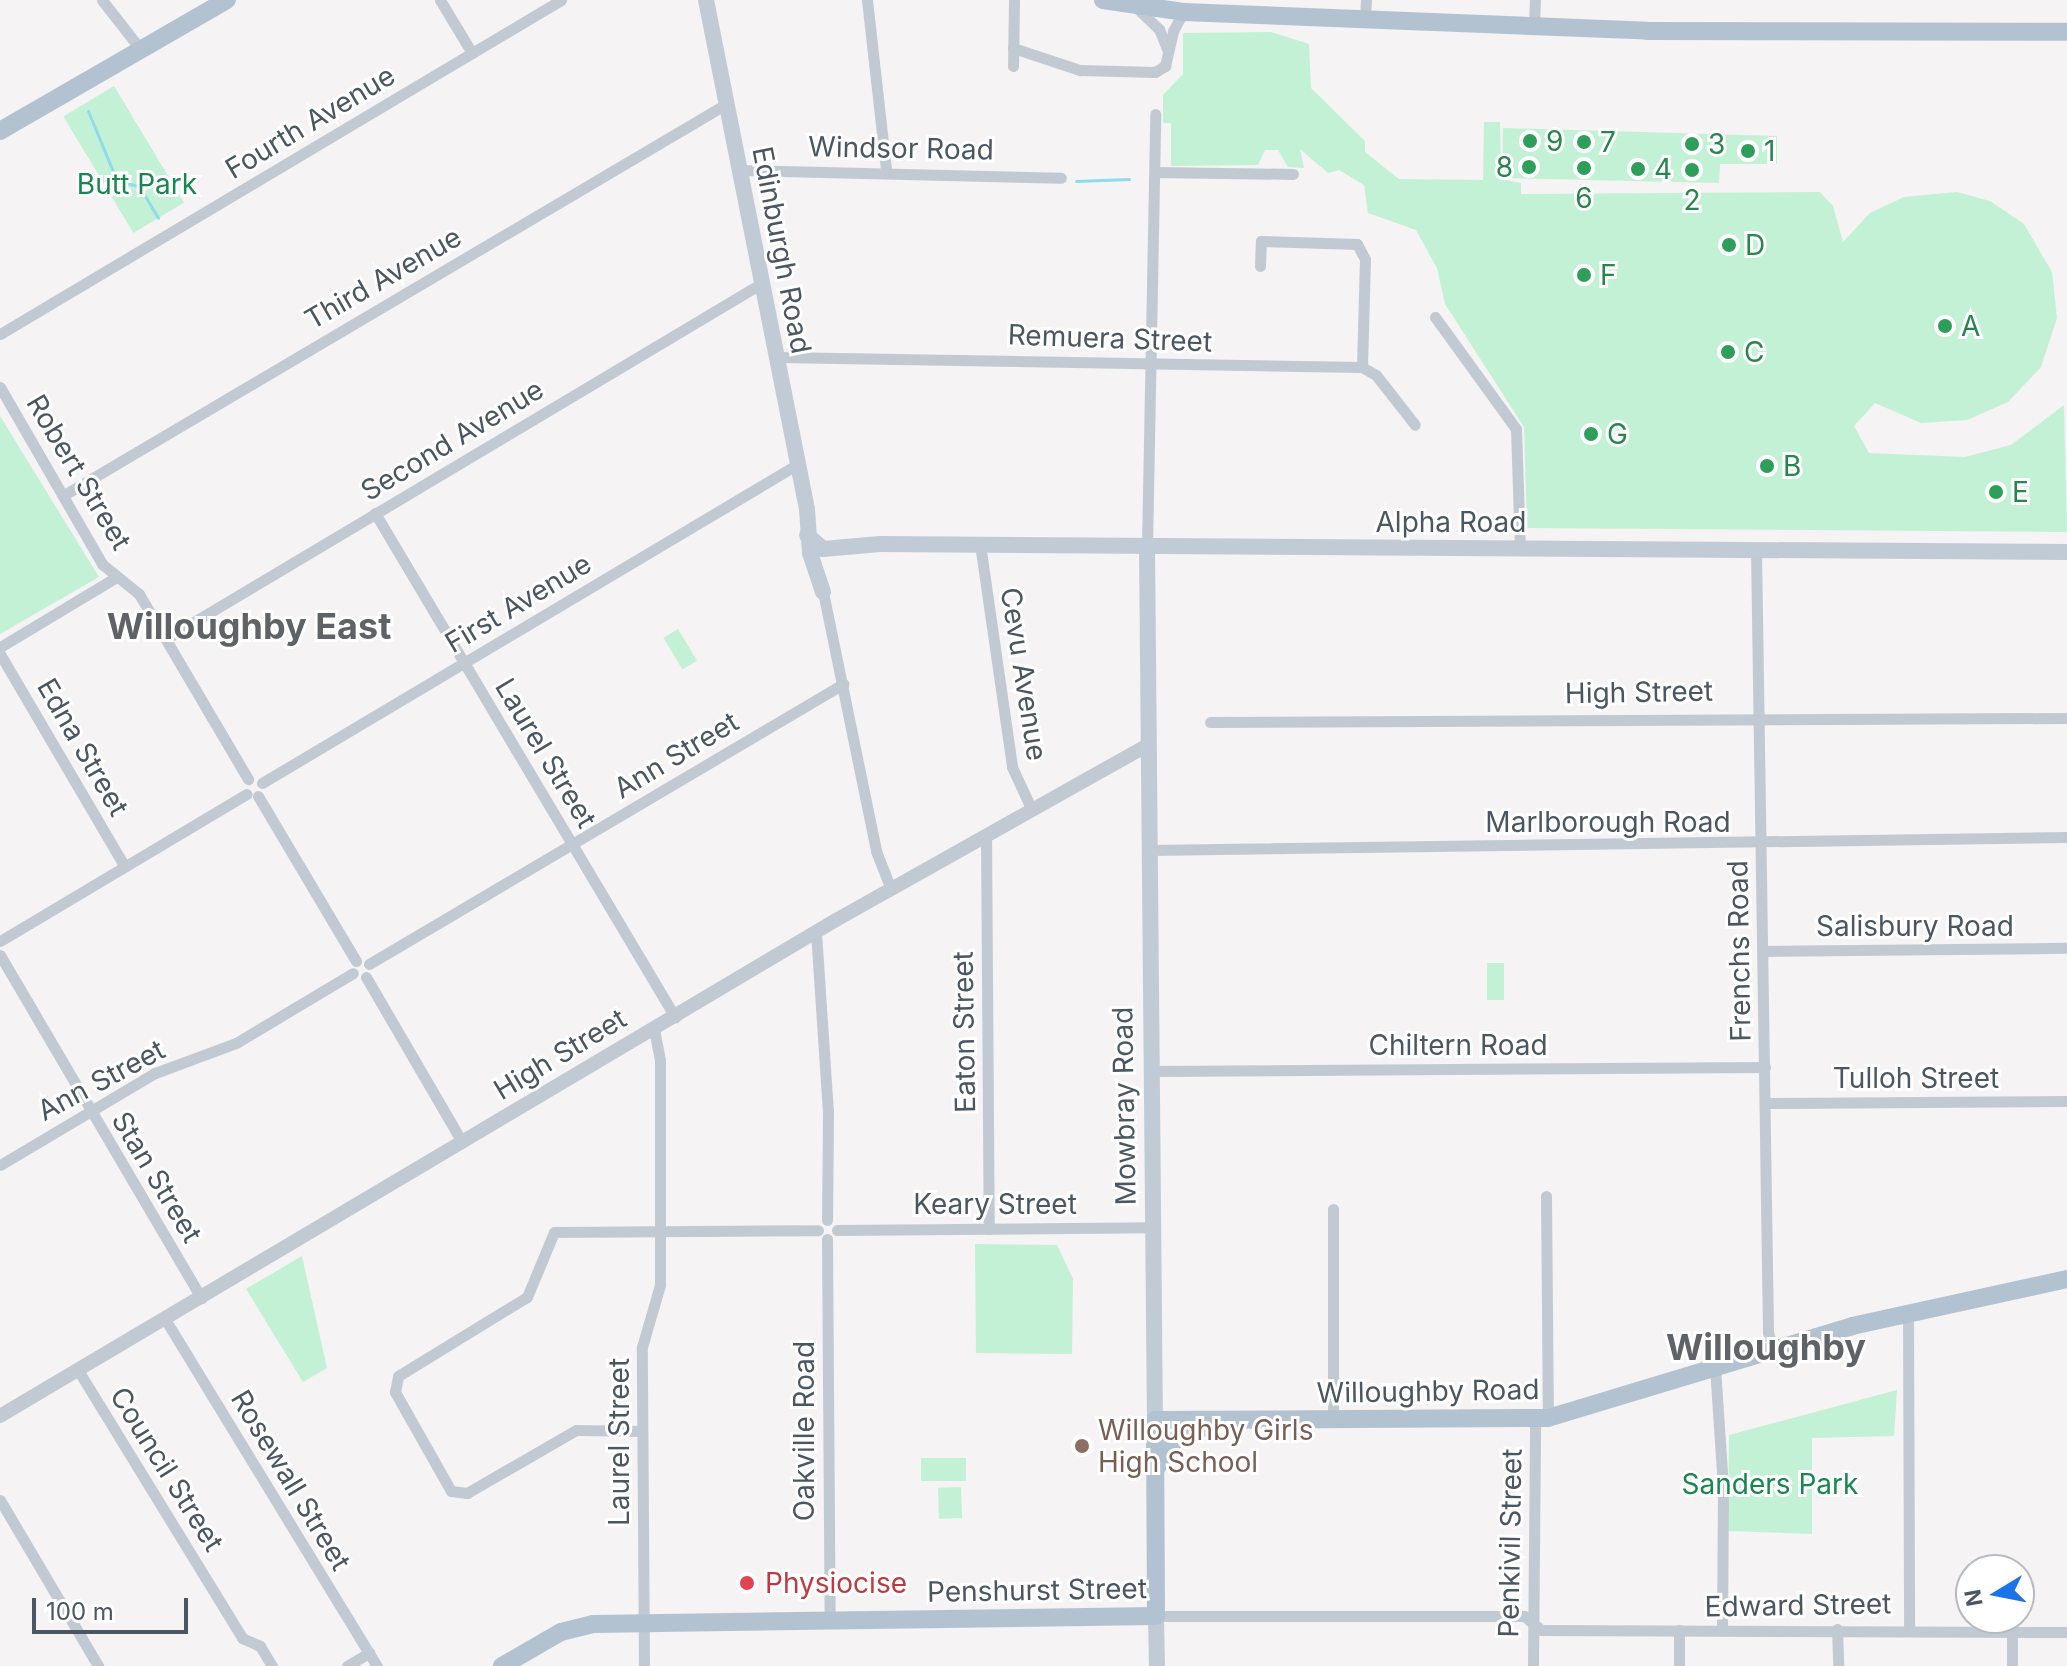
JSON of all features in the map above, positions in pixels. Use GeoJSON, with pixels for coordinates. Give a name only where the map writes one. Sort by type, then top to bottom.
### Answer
{"type":"FeatureCollection","features":[{"type":"Feature","properties":{"kind":"main road"},"geometry":{"type":"LineString","coordinates":[[0,131],[227,0]]}},
{"type":"Feature","properties":{"kind":"main road","name":"Edinburgh Road"},"geometry":{"type":"LineString","coordinates":[[706,0],[811,528]]}},
{"type":"Feature","properties":{"kind":"main road"},"geometry":{"type":"LineString","coordinates":[[1103,0],[1183,12],[1366,9],[1534,26],[2067,32]]}},
{"type":"Feature","properties":{"kind":"main road"},"geometry":{"type":"LineString","coordinates":[[811,528],[836,547],[824,556],[821,571]]}},
{"type":"Feature","properties":{"kind":"main road"},"geometry":{"type":"LineString","coordinates":[[811,528],[823,592]]}},
{"type":"Feature","properties":{"kind":"main road"},"geometry":{"type":"LineString","coordinates":[[811,528],[823,592]]}},
{"type":"Feature","properties":{"kind":"main road","name":"Alpha Road"},"geometry":{"type":"LineString","coordinates":[[811,528],[836,547],[980,544],[2067,552]]}},
{"type":"Feature","properties":{"kind":"main road","name":"Mowbray Road"},"geometry":{"type":"LineString","coordinates":[[1147,546],[1157,1666]]}},
{"type":"Feature","properties":{"kind":"main road","name":"Willoughby Road"},"geometry":{"type":"LineString","coordinates":[[1155,1420],[1541,1419],[1908,1311],[2067,1279]]}},
{"type":"Feature","properties":{"kind":"main road"},"geometry":{"type":"LineString","coordinates":[[1155,1473],[1175,1440],[1218,1420]]}},
{"type":"Feature","properties":{"kind":"main road","name":"Penshurst Street"},"geometry":{"type":"LineString","coordinates":[[502,1666],[577,1627],[643,1623],[1156,1616]]}},
{"type":"Feature","properties":{"kind":"street"},"geometry":{"type":"LineString","coordinates":[[102,0],[141,50]]}},
{"type":"Feature","properties":{"kind":"street"},"geometry":{"type":"LineString","coordinates":[[440,0],[472,53]]}},
{"type":"Feature","properties":{"kind":"street","name":"Fourth Avenue"},"geometry":{"type":"LineString","coordinates":[[0,334],[561,0]]}},
{"type":"Feature","properties":{"kind":"street"},"geometry":{"type":"LineString","coordinates":[[867,0],[886,170]]}},
{"type":"Feature","properties":{"kind":"street"},"geometry":{"type":"LineString","coordinates":[[1013,66],[1014,0]]}},
{"type":"Feature","properties":{"kind":"street"},"geometry":{"type":"LineString","coordinates":[[1534,26],[1535,0]]}},
{"type":"Feature","properties":{"kind":"street"},"geometry":{"type":"LineString","coordinates":[[1150,7],[1168,52]]}},
{"type":"Feature","properties":{"kind":"street"},"geometry":{"type":"LineString","coordinates":[[1013,48],[1072,69],[1116,72],[1161,70],[1183,12]]}},
{"type":"Feature","properties":{"kind":"street","name":"Third Avenue"},"geometry":{"type":"LineString","coordinates":[[64,495],[726,104]]}},
{"type":"Feature","properties":{"kind":"street"},"geometry":{"type":"LineString","coordinates":[[1147,546],[1155,114]]}},
{"type":"Feature","properties":{"kind":"street","name":"Windsor Road"},"geometry":{"type":"LineString","coordinates":[[739,170],[886,170],[1061,178]]}},
{"type":"Feature","properties":{"kind":"street"},"geometry":{"type":"LineString","coordinates":[[1155,172],[1293,174]]}},
{"type":"Feature","properties":{"kind":"street"},"geometry":{"type":"LineString","coordinates":[[1260,266],[1261,241],[1357,244],[1365,259],[1362,367],[1376,375],[1415,425]]}},
{"type":"Feature","properties":{"kind":"street","name":"Second Avenue"},"geometry":{"type":"LineString","coordinates":[[167,638],[762,283]]}},
{"type":"Feature","properties":{"kind":"street"},"geometry":{"type":"LineString","coordinates":[[1435,317],[1516,429],[1520,548]]}},
{"type":"Feature","properties":{"kind":"street","name":"Remuera Street"},"geometry":{"type":"LineString","coordinates":[[777,357],[1362,367]]}},
{"type":"Feature","properties":{"kind":"street","name":"Robert Street"},"geometry":{"type":"LineString","coordinates":[[0,387],[115,578],[139,594],[167,638],[248,779]]}},
{"type":"Feature","properties":{"kind":"street","name":"First Avenue"},"geometry":{"type":"LineString","coordinates":[[262,783],[798,464]]}},
{"type":"Feature","properties":{"kind":"street","name":"Laurel Street"},"geometry":{"type":"LineString","coordinates":[[375,513],[675,1017]]}},
{"type":"Feature","properties":{"kind":"street","name":"Cevu Avenue"},"geometry":{"type":"LineString","coordinates":[[980,544],[1012,767],[1031,808]]}},
{"type":"Feature","properties":{"kind":"street","name":"Frenchs Road"},"geometry":{"type":"LineString","coordinates":[[1756,550],[1768,1332],[1773,1349]]}},
{"type":"Feature","properties":{"kind":"street"},"geometry":{"type":"LineString","coordinates":[[0,647],[115,578]]}},
{"type":"Feature","properties":{"kind":"street"},"geometry":{"type":"LineString","coordinates":[[823,592],[876,851],[891,889]]}},
{"type":"Feature","properties":{"kind":"street","name":"Edna Street"},"geometry":{"type":"LineString","coordinates":[[0,654],[124,865]]}},
{"type":"Feature","properties":{"kind":"street","name":"Ann Street"},"geometry":{"type":"LineString","coordinates":[[369,964],[843,684]]}},
{"type":"Feature","properties":{"kind":"street","name":"High Street"},"geometry":{"type":"LineString","coordinates":[[1210,722],[2067,718]]}},
{"type":"Feature","properties":{"kind":"street","name":"High Street"},"geometry":{"type":"LineString","coordinates":[[0,1416],[816,932],[1149,744]]}},
{"type":"Feature","properties":{"kind":"street"},"geometry":{"type":"LineString","coordinates":[[0,941],[124,865],[252,795],[262,783],[248,779],[252,795],[354,967],[366,977],[462,1142]]}},
{"type":"Feature","properties":{"kind":"street","name":"Eaton Street"},"geometry":{"type":"LineString","coordinates":[[986,834],[989,1229]]}},
{"type":"Feature","properties":{"kind":"street","name":"Marlborough Road"},"geometry":{"type":"LineString","coordinates":[[1150,850],[2067,837]]}},
{"type":"Feature","properties":{"kind":"street"},"geometry":{"type":"LineString","coordinates":[[816,932],[828,1112],[827,1220],[818,1230]]}},
{"type":"Feature","properties":{"kind":"street","name":"Salisbury Road"},"geometry":{"type":"LineString","coordinates":[[1763,951],[2067,948]]}},
{"type":"Feature","properties":{"kind":"street","name":"Stan Street"},"geometry":{"type":"LineString","coordinates":[[0,955],[201,1298]]}},
{"type":"Feature","properties":{"kind":"street"},"geometry":{"type":"LineString","coordinates":[[354,967],[369,964],[366,977]]}},
{"type":"Feature","properties":{"kind":"street","name":"Ann Street"},"geometry":{"type":"LineString","coordinates":[[0,1165],[155,1073],[236,1043],[354,967]]}},
{"type":"Feature","properties":{"kind":"street","name":"Laurel Street"},"geometry":{"type":"LineString","coordinates":[[644,1666],[642,1347],[659,1288],[660,1060],[654,1029]]}},
{"type":"Feature","properties":{"kind":"street","name":"Chiltern Road"},"geometry":{"type":"LineString","coordinates":[[1152,1071],[1765,1067]]}},
{"type":"Feature","properties":{"kind":"street","name":"Tulloh Street"},"geometry":{"type":"LineString","coordinates":[[1765,1103],[2067,1101]]}},
{"type":"Feature","properties":{"kind":"street","name":"Penkivil Street"},"geometry":{"type":"LineString","coordinates":[[1533,1666],[1546,1196]]}},
{"type":"Feature","properties":{"kind":"street"},"geometry":{"type":"LineString","coordinates":[[1333,1209],[1333,1421]]}},
{"type":"Feature","properties":{"kind":"street"},"geometry":{"type":"LineString","coordinates":[[642,1431],[576,1430],[467,1493],[451,1491],[395,1392],[398,1376],[527,1297],[554,1232],[818,1230],[827,1239],[837,1230],[827,1220]]}},
{"type":"Feature","properties":{"kind":"street","name":"Keary Street"},"geometry":{"type":"LineString","coordinates":[[837,1230],[1154,1227]]}},
{"type":"Feature","properties":{"kind":"street","name":"Oakville Road"},"geometry":{"type":"LineString","coordinates":[[827,1239],[830,1622]]}},
{"type":"Feature","properties":{"kind":"street"},"geometry":{"type":"LineString","coordinates":[[1908,1311],[1909,1628]]}},
{"type":"Feature","properties":{"kind":"street","name":"Rosewall Street"},"geometry":{"type":"LineString","coordinates":[[165,1319],[377,1666]]}},
{"type":"Feature","properties":{"kind":"street"},"geometry":{"type":"LineString","coordinates":[[1715,1367],[1723,1489],[1722,1630]]}},
{"type":"Feature","properties":{"kind":"street","name":"Council Street"},"geometry":{"type":"LineString","coordinates":[[78,1370],[242,1638],[260,1646],[272,1666]]}},
{"type":"Feature","properties":{"kind":"street"},"geometry":{"type":"LineString","coordinates":[[0,1500],[98,1666]]}},
{"type":"Feature","properties":{"kind":"street","name":"Penshurst Street"},"geometry":{"type":"LineString","coordinates":[[1156,1616],[1518,1616],[1532,1623]]}},
{"type":"Feature","properties":{"kind":"street","name":"Edward Street"},"geometry":{"type":"LineString","coordinates":[[1532,1623],[1541,1630],[1955,1628]]}},
{"type":"Feature","properties":{"kind":"street"},"geometry":{"type":"LineString","coordinates":[[1837,1629],[1838,1666]]}},
{"type":"Feature","properties":{"kind":"street"},"geometry":{"type":"LineString","coordinates":[[1679,1630],[1679,1666]]}},
{"type":"Feature","properties":{"kind":"street","name":"Edward Street"},"geometry":{"type":"LineString","coordinates":[[2035,1630],[2067,1632]]}},
{"type":"Feature","properties":{"kind":"street"},"geometry":{"type":"LineString","coordinates":[[2012,1634],[2012,1666]]}},
{"type":"Feature","properties":{"kind":"street"},"geometry":{"type":"LineString","coordinates":[[347,1666],[369,1653]]}},
{"type":"Feature","properties":{"kind":"green space"},"geometry":{"type":"Polygon","coordinates":[[[1271,32],[1309,44],[1311,88],[1365,141],[1365,152],[1399,179],[1483,180],[1484,122],[1500,122],[1501,179],[1521,183],[1521,194],[1820,192],[1833,206],[1843,242],[1870,213],[1904,197],[1957,192],[1990,201],[2024,224],[2052,272],[2057,318],[2041,367],[2008,402],[1967,420],[1921,423],[1875,403],[1854,426],[1869,453],[1965,457],[2011,445],[2064,405],[2067,532],[1527,528],[1524,427],[1445,304],[1437,268],[1416,230],[1368,213],[1364,185],[1339,170],[1328,173],[1300,149],[1304,168],[1288,167],[1278,150],[1265,150],[1258,165],[1171,166],[1171,123],[1163,123],[1163,95],[1183,74],[1183,33],[1271,32]]]}},
{"type":"Feature","properties":{"kind":"green space","name":"Butt Park"},"geometry":{"type":"Polygon","coordinates":[[[114,86],[184,203],[133,233],[63,116],[114,86]]]}},
{"type":"Feature","properties":{"kind":"green space"},"geometry":{"type":"Polygon","coordinates":[[[1503,128],[1777,136],[1777,164],[1720,164],[1719,183],[1502,178],[1503,128]]]}},
{"type":"Feature","properties":{"kind":"green space"},"geometry":{"type":"Polygon","coordinates":[[[0,416],[99,577],[0,634],[0,416]]]}},
{"type":"Feature","properties":{"kind":"green space"},"geometry":{"type":"Polygon","coordinates":[[[678,629],[697,661],[682,669],[663,638],[678,629]]]}},
{"type":"Feature","properties":{"kind":"green space"},"geometry":{"type":"Polygon","coordinates":[[[1487,963],[1504,963],[1504,1000],[1487,1000],[1487,963]]]}},
{"type":"Feature","properties":{"kind":"green space"},"geometry":{"type":"Polygon","coordinates":[[[975,1244],[1057,1245],[1073,1279],[1072,1354],[976,1353],[975,1244]]]}},
{"type":"Feature","properties":{"kind":"green space"},"geometry":{"type":"Polygon","coordinates":[[[302,1256],[327,1368],[303,1382],[246,1289],[302,1256]]]}},
{"type":"Feature","properties":{"kind":"green space","name":"Sanders Park"},"geometry":{"type":"Polygon","coordinates":[[[1897,1390],[1894,1436],[1812,1438],[1812,1534],[1728,1531],[1729,1435],[1897,1390]]]}},
{"type":"Feature","properties":{"kind":"green space"},"geometry":{"type":"Polygon","coordinates":[[[921,1458],[966,1458],[966,1481],[921,1481],[921,1458]]]}},
{"type":"Feature","properties":{"kind":"green space"},"geometry":{"type":"Polygon","coordinates":[[[961,1487],[962,1518],[939,1519],[938,1488],[961,1487]]]}},
{"type":"Feature","properties":{"kind":"waterway"},"geometry":{"type":"LineString","coordinates":[[88,111],[117,181],[139,186],[158,218]]}},
{"type":"Feature","properties":{"kind":"waterway"},"geometry":{"type":"LineString","coordinates":[[1076,181],[1129,179]]}},
{"type":"Feature","properties":{"kind":"place","name":"9"},"geometry":{"type":"Point","coordinates":[1530,141]}},
{"type":"Feature","properties":{"kind":"place","name":"7"},"geometry":{"type":"Point","coordinates":[1584,142]}},
{"type":"Feature","properties":{"kind":"place","name":"3"},"geometry":{"type":"Point","coordinates":[1692,144]}},
{"type":"Feature","properties":{"kind":"place","name":"1"},"geometry":{"type":"Point","coordinates":[1748,151]}},
{"type":"Feature","properties":{"kind":"place","name":"8"},"geometry":{"type":"Point","coordinates":[1529,167]}},
{"type":"Feature","properties":{"kind":"place","name":"6"},"geometry":{"type":"Point","coordinates":[1584,168]}},
{"type":"Feature","properties":{"kind":"place","name":"4"},"geometry":{"type":"Point","coordinates":[1638,169]}},
{"type":"Feature","properties":{"kind":"place","name":"2"},"geometry":{"type":"Point","coordinates":[1692,170]}},
{"type":"Feature","properties":{"kind":"place","name":"D"},"geometry":{"type":"Point","coordinates":[1729,245]}},
{"type":"Feature","properties":{"kind":"place","name":"F"},"geometry":{"type":"Point","coordinates":[1584,275]}},
{"type":"Feature","properties":{"kind":"place","name":"A"},"geometry":{"type":"Point","coordinates":[1945,326]}},
{"type":"Feature","properties":{"kind":"place","name":"C"},"geometry":{"type":"Point","coordinates":[1728,352]}},
{"type":"Feature","properties":{"kind":"place","name":"G"},"geometry":{"type":"Point","coordinates":[1591,434]}},
{"type":"Feature","properties":{"kind":"place","name":"B"},"geometry":{"type":"Point","coordinates":[1767,466]}},
{"type":"Feature","properties":{"kind":"place","name":"E"},"geometry":{"type":"Point","coordinates":[1996,492]}},
{"type":"Feature","properties":{"kind":"place","name":"Willoughby Girls High School"},"geometry":{"type":"Point","coordinates":[1082,1446]}},
{"type":"Feature","properties":{"kind":"place","name":"Physiocise"},"geometry":{"type":"Point","coordinates":[747,1583]}},
{"type":"Feature","properties":{"kind":"district","name":"Willoughby East"},"geometry":{"type":"Point","coordinates":[249,627]}},
{"type":"Feature","properties":{"kind":"district","name":"Willoughby"},"geometry":{"type":"Point","coordinates":[1766,1348]}}]}
